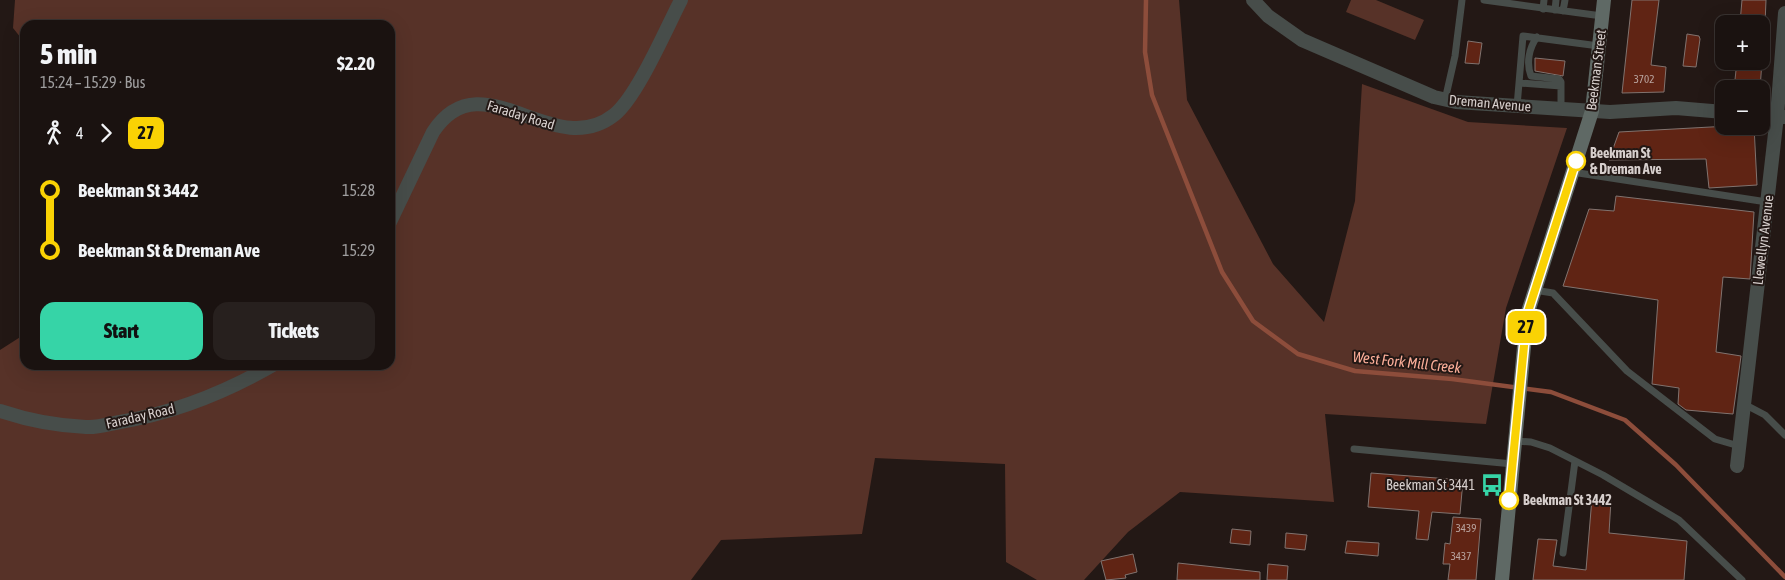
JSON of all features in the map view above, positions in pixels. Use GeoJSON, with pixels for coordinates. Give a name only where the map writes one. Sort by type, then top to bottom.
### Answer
{"type":"FeatureCollection","features":[{"type":"Feature","properties":{"kind":"main road","name":"Beekman Street"},"geometry":{"type":"LineString","coordinates":[[1502,580],[1527,315],[1533,290],[1592,111],[1604,0]]}},
{"type":"Feature","properties":{"kind":"street","name":"Faraday Road"},"geometry":{"type":"LineString","coordinates":[[395,212],[433,132],[441,120],[451,111],[464,105],[492,104],[561,128],[575,129],[588,127],[613,116],[631,95],[681,0]]}},
{"type":"Feature","properties":{"kind":"street","name":"Dreman Avenue"},"geometry":{"type":"LineString","coordinates":[[1253,0],[1284,29],[1302,40],[1413,89],[1445,100],[1592,111],[1676,108],[1715,111]]}},
{"type":"Feature","properties":{"kind":"street","name":"Llewellyn Avenue"},"geometry":{"type":"LineString","coordinates":[[1737,466],[1767,202],[1781,117],[1785,13]]}},
{"type":"Feature","properties":{"kind":"street","name":"Faraday Road"},"geometry":{"type":"LineString","coordinates":[[0,411],[53,423],[87,427],[100,426],[172,410],[211,395],[263,370]]}},
{"type":"Feature","properties":{"kind":"lane"},"geometry":{"type":"LineString","coordinates":[[1445,100],[1455,56],[1462,0]]}},
{"type":"Feature","properties":{"kind":"lane"},"geometry":{"type":"LineString","coordinates":[[1484,0],[1522,3],[1543,9],[1602,16]]}},
{"type":"Feature","properties":{"kind":"lane"},"geometry":{"type":"LineString","coordinates":[[1543,9],[1544,0]]}},
{"type":"Feature","properties":{"kind":"lane"},"geometry":{"type":"LineString","coordinates":[[1555,10],[1556,0]]}},
{"type":"Feature","properties":{"kind":"lane"},"geometry":{"type":"LineString","coordinates":[[1563,11],[1565,0]]}},
{"type":"Feature","properties":{"kind":"lane"},"geometry":{"type":"LineString","coordinates":[[1517,106],[1523,36],[1599,46]]}},
{"type":"Feature","properties":{"kind":"lane"},"geometry":{"type":"LineString","coordinates":[[1537,38],[1531,46],[1529,56],[1531,76],[1559,79],[1561,86],[1561,109]]}},
{"type":"Feature","properties":{"kind":"lane"},"geometry":{"type":"LineString","coordinates":[[1519,83],[1561,86]]}},
{"type":"Feature","properties":{"kind":"lane"},"geometry":{"type":"LineString","coordinates":[[1572,172],[1767,202]]}},
{"type":"Feature","properties":{"kind":"lane"},"geometry":{"type":"LineString","coordinates":[[1533,290],[1553,293],[1627,371],[1715,439],[1739,446]]}},
{"type":"Feature","properties":{"kind":"lane"},"geometry":{"type":"LineString","coordinates":[[1744,404],[1765,415],[1785,435]]}},
{"type":"Feature","properties":{"kind":"lane"},"geometry":{"type":"LineString","coordinates":[[1515,441],[1531,442],[1550,448],[1679,520],[1742,580]]}},
{"type":"Feature","properties":{"kind":"lane"},"geometry":{"type":"LineString","coordinates":[[1354,449],[1513,464]]}},
{"type":"Feature","properties":{"kind":"lane"},"geometry":{"type":"LineString","coordinates":[[1563,553],[1575,461]]}},
{"type":"Feature","properties":{"kind":"shaded area"},"geometry":{"type":"Polygon","coordinates":[[[15,0],[1179,0],[1187,100],[1273,264],[1324,322],[1355,201],[1362,84],[1468,122],[1567,128],[1506,308],[1486,424],[1325,414],[1334,502],[1180,492],[1128,532],[1084,580],[1037,580],[1006,562],[1005,464],[875,458],[862,534],[721,540],[691,580],[0,580],[0,350],[20,337],[20,370],[395,370],[395,20],[20,20],[20,37],[13,28],[15,0]]]}},
{"type":"Feature","properties":{"kind":"shaded area"},"geometry":{"type":"Polygon","coordinates":[[[1351,0],[1376,0],[1424,20],[1415,40],[1346,12],[1351,0]]]}},
{"type":"Feature","properties":{"kind":"building"},"geometry":{"type":"Polygon","coordinates":[[[1632,0],[1659,0],[1651,65],[1666,67],[1664,92],[1622,93],[1632,0]]]}},
{"type":"Feature","properties":{"kind":"building"},"geometry":{"type":"Polygon","coordinates":[[[1742,0],[1766,0],[1765,15],[1741,15],[1742,0]]]}},
{"type":"Feature","properties":{"kind":"building"},"geometry":{"type":"Polygon","coordinates":[[[1687,34],[1699,36],[1700,39],[1696,67],[1683,66],[1687,34]]]}},
{"type":"Feature","properties":{"kind":"building"},"geometry":{"type":"Polygon","coordinates":[[[1468,41],[1482,43],[1479,64],[1465,63],[1468,41]]]}},
{"type":"Feature","properties":{"kind":"building"},"geometry":{"type":"Polygon","coordinates":[[[1535,58],[1565,61],[1563,76],[1535,71],[1535,58]]]}},
{"type":"Feature","properties":{"kind":"building"},"geometry":{"type":"Polygon","coordinates":[[[1736,70],[1761,70],[1761,80],[1735,80],[1736,70]]]}},
{"type":"Feature","properties":{"kind":"building"},"geometry":{"type":"Polygon","coordinates":[[[1715,127],[1715,135],[1754,135],[1757,185],[1709,188],[1706,159],[1609,160],[1619,132],[1715,127]]]}},
{"type":"Feature","properties":{"kind":"building"},"geometry":{"type":"Polygon","coordinates":[[[1616,196],[1754,212],[1750,279],[1723,277],[1716,352],[1741,356],[1733,414],[1686,410],[1678,404],[1679,388],[1652,384],[1658,300],[1563,286],[1589,209],[1614,211],[1616,196]]]}},
{"type":"Feature","properties":{"kind":"building"},"geometry":{"type":"Polygon","coordinates":[[[1371,473],[1463,480],[1460,514],[1432,512],[1428,540],[1416,539],[1419,511],[1368,507],[1371,473]]]}},
{"type":"Feature","properties":{"kind":"building"},"geometry":{"type":"Polygon","coordinates":[[[1592,498],[1611,500],[1609,533],[1687,541],[1684,580],[1533,580],[1538,539],[1557,540],[1553,566],[1586,570],[1592,498]]]}},
{"type":"Feature","properties":{"kind":"building"},"geometry":{"type":"Polygon","coordinates":[[[1453,517],[1481,519],[1476,580],[1448,580],[1450,564],[1443,564],[1445,543],[1450,544],[1453,517]]]}},
{"type":"Feature","properties":{"kind":"building"},"geometry":{"type":"Polygon","coordinates":[[[1232,529],[1251,531],[1250,545],[1230,543],[1232,529]]]}},
{"type":"Feature","properties":{"kind":"building"},"geometry":{"type":"Polygon","coordinates":[[[1286,533],[1307,535],[1305,550],[1285,548],[1286,533]]]}},
{"type":"Feature","properties":{"kind":"building"},"geometry":{"type":"Polygon","coordinates":[[[1347,541],[1379,543],[1378,556],[1345,553],[1347,541]]]}},
{"type":"Feature","properties":{"kind":"building"},"geometry":{"type":"Polygon","coordinates":[[[1133,554],[1137,572],[1125,575],[1126,578],[1106,580],[1101,561],[1133,554]]]}},
{"type":"Feature","properties":{"kind":"building"},"geometry":{"type":"Polygon","coordinates":[[[1178,563],[1260,572],[1260,580],[1177,580],[1178,563]]]}},
{"type":"Feature","properties":{"kind":"building"},"geometry":{"type":"Polygon","coordinates":[[[1268,564],[1288,566],[1287,580],[1267,580],[1268,564]]]}},
{"type":"Feature","properties":{"kind":"waterway","name":"West Fork Mill Creek"},"geometry":{"type":"LineString","coordinates":[[1146,0],[1145,52],[1152,95],[1222,272],[1253,321],[1298,354],[1355,371],[1452,379],[1551,392],[1625,420],[1676,465],[1785,577]]}},
{"type":"Feature","properties":{"kind":"bus line","name":"27"},"geometry":{"type":"LineString","coordinates":[[1509,500],[1527,315],[1576,161]]}},
{"type":"Feature","properties":{"kind":"place","name":"Beekman St & Dreman Ave"},"geometry":{"type":"Point","coordinates":[1576,161]}},
{"type":"Feature","properties":{"kind":"place","name":"Beekman St 3441"},"geometry":{"type":"Point","coordinates":[1492,485]}},
{"type":"Feature","properties":{"kind":"place","name":"Beekman St 3442"},"geometry":{"type":"Point","coordinates":[1509,500]}}]}
